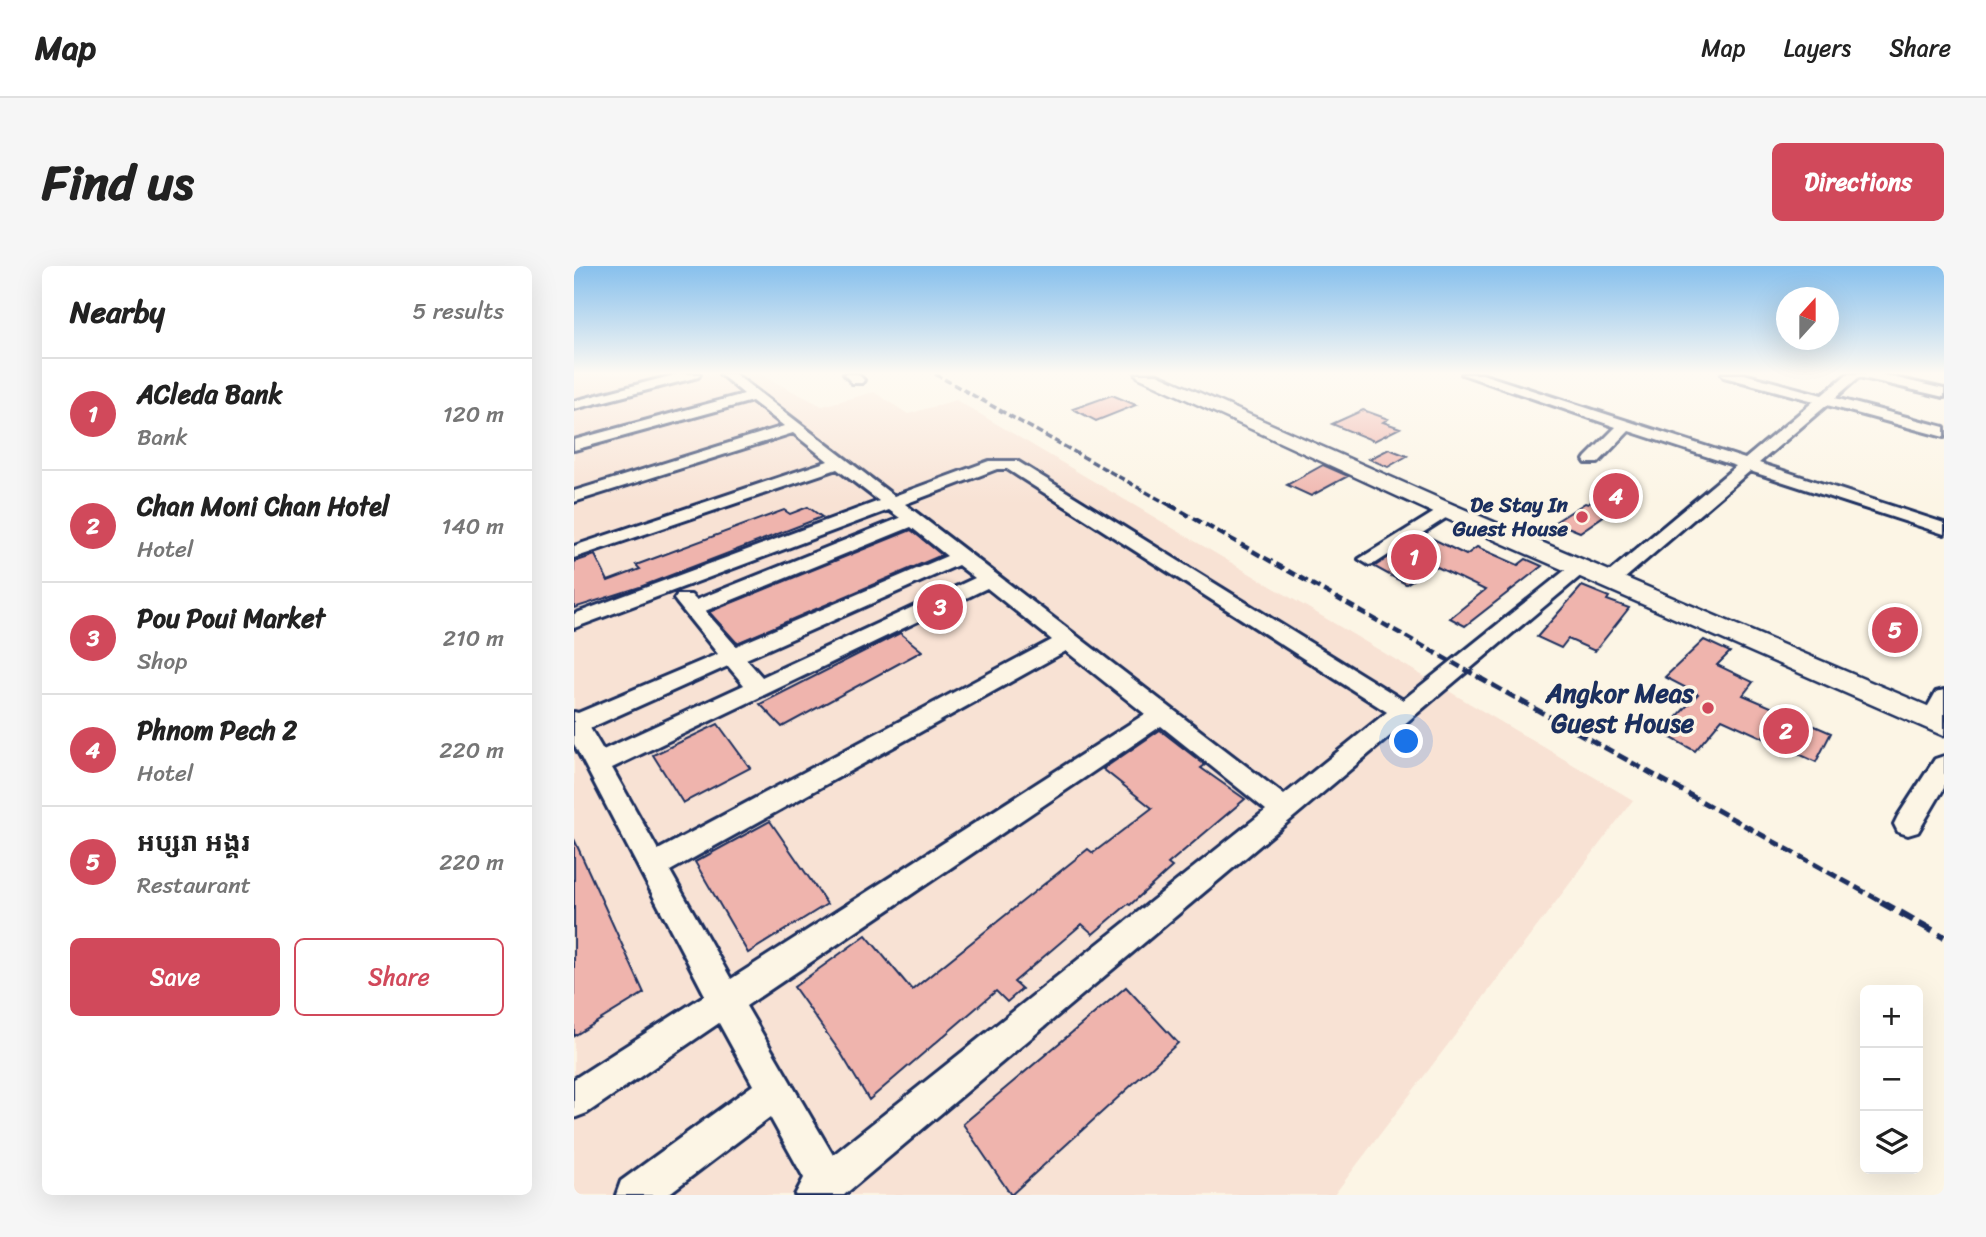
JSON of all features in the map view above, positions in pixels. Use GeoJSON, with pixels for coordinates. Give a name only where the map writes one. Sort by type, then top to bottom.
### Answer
{"type":"FeatureCollection","features":[{"type":"Feature","properties":{"kind":"main road"},"geometry":{"type":"LineString","coordinates":[[1240,417],[1446,510],[1938,723]]}},
{"type":"Feature","properties":{"kind":"street"},"geometry":{"type":"LineString","coordinates":[[574,445],[675,417]]}},
{"type":"Feature","properties":{"kind":"street"},"geometry":{"type":"LineString","coordinates":[[785,417],[1285,810]]}},
{"type":"Feature","properties":{"kind":"street"},"geometry":{"type":"LineString","coordinates":[[1599,417],[1944,529]]}},
{"type":"Feature","properties":{"kind":"street"},"geometry":{"type":"LineString","coordinates":[[1610,581],[1805,417]]}},
{"type":"Feature","properties":{"kind":"street"},"geometry":{"type":"LineString","coordinates":[[1890,417],[1944,432]]}},
{"type":"Feature","properties":{"kind":"street"},"geometry":{"type":"LineString","coordinates":[[1592,460],[1625,426]]}},
{"type":"Feature","properties":{"kind":"street"},"geometry":{"type":"LineString","coordinates":[[574,497],[797,427]]}},
{"type":"Feature","properties":{"kind":"street"},"geometry":{"type":"LineString","coordinates":[[574,552],[841,462]]}},
{"type":"Feature","properties":{"kind":"street"},"geometry":{"type":"LineString","coordinates":[[574,621],[892,501],[995,464],[1011,464],[1404,712]]}},
{"type":"Feature","properties":{"kind":"street"},"geometry":{"type":"LineString","coordinates":[[1369,559],[1446,510]]}},
{"type":"Feature","properties":{"kind":"street"},"geometry":{"type":"LineString","coordinates":[[692,609],[914,519]]}},
{"type":"Feature","properties":{"kind":"street"},"geometry":{"type":"LineString","coordinates":[[787,541],[811,561]]}},
{"type":"Feature","properties":{"kind":"street"},"geometry":{"type":"LineString","coordinates":[[962,556],[575,723],[775,1091],[821,1190],[1580,568]]}},
{"type":"Feature","properties":{"kind":"street"},"geometry":{"type":"LineString","coordinates":[[597,764],[990,579]]}},
{"type":"Feature","properties":{"kind":"street"},"geometry":{"type":"LineString","coordinates":[[673,584],[758,687]]}},
{"type":"Feature","properties":{"kind":"street"},"geometry":{"type":"LineString","coordinates":[[855,602],[880,630]]}},
{"type":"Feature","properties":{"kind":"street"},"geometry":{"type":"LineString","coordinates":[[652,866],[1069,640]]}},
{"type":"Feature","properties":{"kind":"street"},"geometry":{"type":"LineString","coordinates":[[1938,723],[1944,698]]}},
{"type":"Feature","properties":{"kind":"street"},"geometry":{"type":"LineString","coordinates":[[574,1100],[1163,714]]}},
{"type":"Feature","properties":{"kind":"street"},"geometry":{"type":"LineString","coordinates":[[1908,824],[1944,766]]}},
{"type":"Feature","properties":{"kind":"street"},"geometry":{"type":"LineString","coordinates":[[637,1194],[775,1091]]}},
{"type":"Feature","properties":{"kind":"shaded area"},"geometry":{"type":"Polygon","coordinates":[[[574,417],[985,417],[1633,800],[1334,1195],[574,1195],[574,417]]]}},
{"type":"Feature","properties":{"kind":"building"},"geometry":{"type":"Polygon","coordinates":[[[1347,417],[1383,417],[1388,419],[1383,422],[1400,428],[1374,441],[1332,424],[1347,417]]]}},
{"type":"Feature","properties":{"kind":"building"},"geometry":{"type":"Polygon","coordinates":[[[1389,449],[1407,456],[1388,467],[1369,459],[1389,449]]]}},
{"type":"Feature","properties":{"kind":"building"},"geometry":{"type":"Polygon","coordinates":[[[1323,465],[1348,476],[1311,496],[1287,485],[1323,465]]]}},
{"type":"Feature","properties":{"kind":"building"},"geometry":{"type":"Polygon","coordinates":[[[1617,483],[1640,491],[1580,532],[1555,522],[1585,503],[1588,504],[1617,483]]]}},
{"type":"Feature","properties":{"kind":"building"},"geometry":{"type":"Polygon","coordinates":[[[808,507],[822,517],[640,587],[574,608],[574,562],[595,555],[608,581],[640,569],[636,565],[784,510],[790,514],[808,507]]]}},
{"type":"Feature","properties":{"kind":"building"},"geometry":{"type":"Polygon","coordinates":[[[911,530],[942,555],[737,643],[709,612],[911,530]]]}},
{"type":"Feature","properties":{"kind":"building"},"geometry":{"type":"Polygon","coordinates":[[[1425,535],[1466,555],[1477,547],[1518,565],[1526,559],[1542,566],[1465,626],[1450,618],[1485,590],[1435,566],[1406,584],[1373,566],[1425,535]]]}},
{"type":"Feature","properties":{"kind":"building"},"geometry":{"type":"Polygon","coordinates":[[[1582,586],[1629,608],[1595,651],[1568,639],[1561,648],[1537,637],[1582,586]]]}},
{"type":"Feature","properties":{"kind":"building"},"geometry":{"type":"Polygon","coordinates":[[[900,633],[922,651],[782,727],[760,704],[900,633]]]}},
{"type":"Feature","properties":{"kind":"building"},"geometry":{"type":"Polygon","coordinates":[[[1704,640],[1730,652],[1717,665],[1753,682],[1743,695],[1831,733],[1816,762],[1722,719],[1695,751],[1662,733],[1698,694],[1665,677],[1704,640]]]}},
{"type":"Feature","properties":{"kind":"building"},"geometry":{"type":"Polygon","coordinates":[[[718,724],[750,768],[683,803],[653,755],[718,724]]]}},
{"type":"Feature","properties":{"kind":"building"},"geometry":{"type":"Polygon","coordinates":[[[1160,730],[1205,765],[1201,768],[1245,799],[1168,864],[1172,867],[1130,905],[1093,934],[1082,924],[1014,982],[1022,989],[1007,1002],[996,991],[869,1100],[842,1055],[794,987],[866,935],[912,990],[1088,849],[1093,853],[1152,808],[1103,769],[1160,730]]]}},
{"type":"Feature","properties":{"kind":"building"},"geometry":{"type":"Polygon","coordinates":[[[770,821],[827,904],[748,953],[695,862],[770,821]]]}},
{"type":"Feature","properties":{"kind":"building"},"geometry":{"type":"Polygon","coordinates":[[[574,839],[644,993],[574,1036],[574,839]]]}},
{"type":"Feature","properties":{"kind":"building"},"geometry":{"type":"Polygon","coordinates":[[[1126,987],[1178,1043],[1011,1195],[963,1124],[1126,987]]]}},
{"type":"Feature","properties":{"kind":"railway"},"geometry":{"type":"LineString","coordinates":[[1013,417],[1173,507]]}},
{"type":"Feature","properties":{"kind":"railway"},"geometry":{"type":"LineString","coordinates":[[1170,505],[1482,679]]}},
{"type":"Feature","properties":{"kind":"railway"},"geometry":{"type":"LineString","coordinates":[[1478,677],[1884,903]]}},
{"type":"Feature","properties":{"kind":"railway"},"geometry":{"type":"LineString","coordinates":[[1881,902],[1944,937]]}},
{"type":"Feature","properties":{"kind":"place","name":"Phnom Pech 2"},"geometry":{"type":"Point","coordinates":[1616,496]}},
{"type":"Feature","properties":{"kind":"place","name":"De Stay In Guest House"},"geometry":{"type":"Point","coordinates":[1582,517]}},
{"type":"Feature","properties":{"kind":"place","name":"ACleda Bank"},"geometry":{"type":"Point","coordinates":[1414,557]}},
{"type":"Feature","properties":{"kind":"place","name":"Pou Poui Market"},"geometry":{"type":"Point","coordinates":[940,607]}},
{"type":"Feature","properties":{"kind":"place","name":"អប្សរា អង្គរ"},"geometry":{"type":"Point","coordinates":[1895,630]}},
{"type":"Feature","properties":{"kind":"place","name":"Angkor Meas Guest House"},"geometry":{"type":"Point","coordinates":[1708,708]}},
{"type":"Feature","properties":{"kind":"place","name":"Chan Moni Chan Hotel"},"geometry":{"type":"Point","coordinates":[1786,731]}}]}
